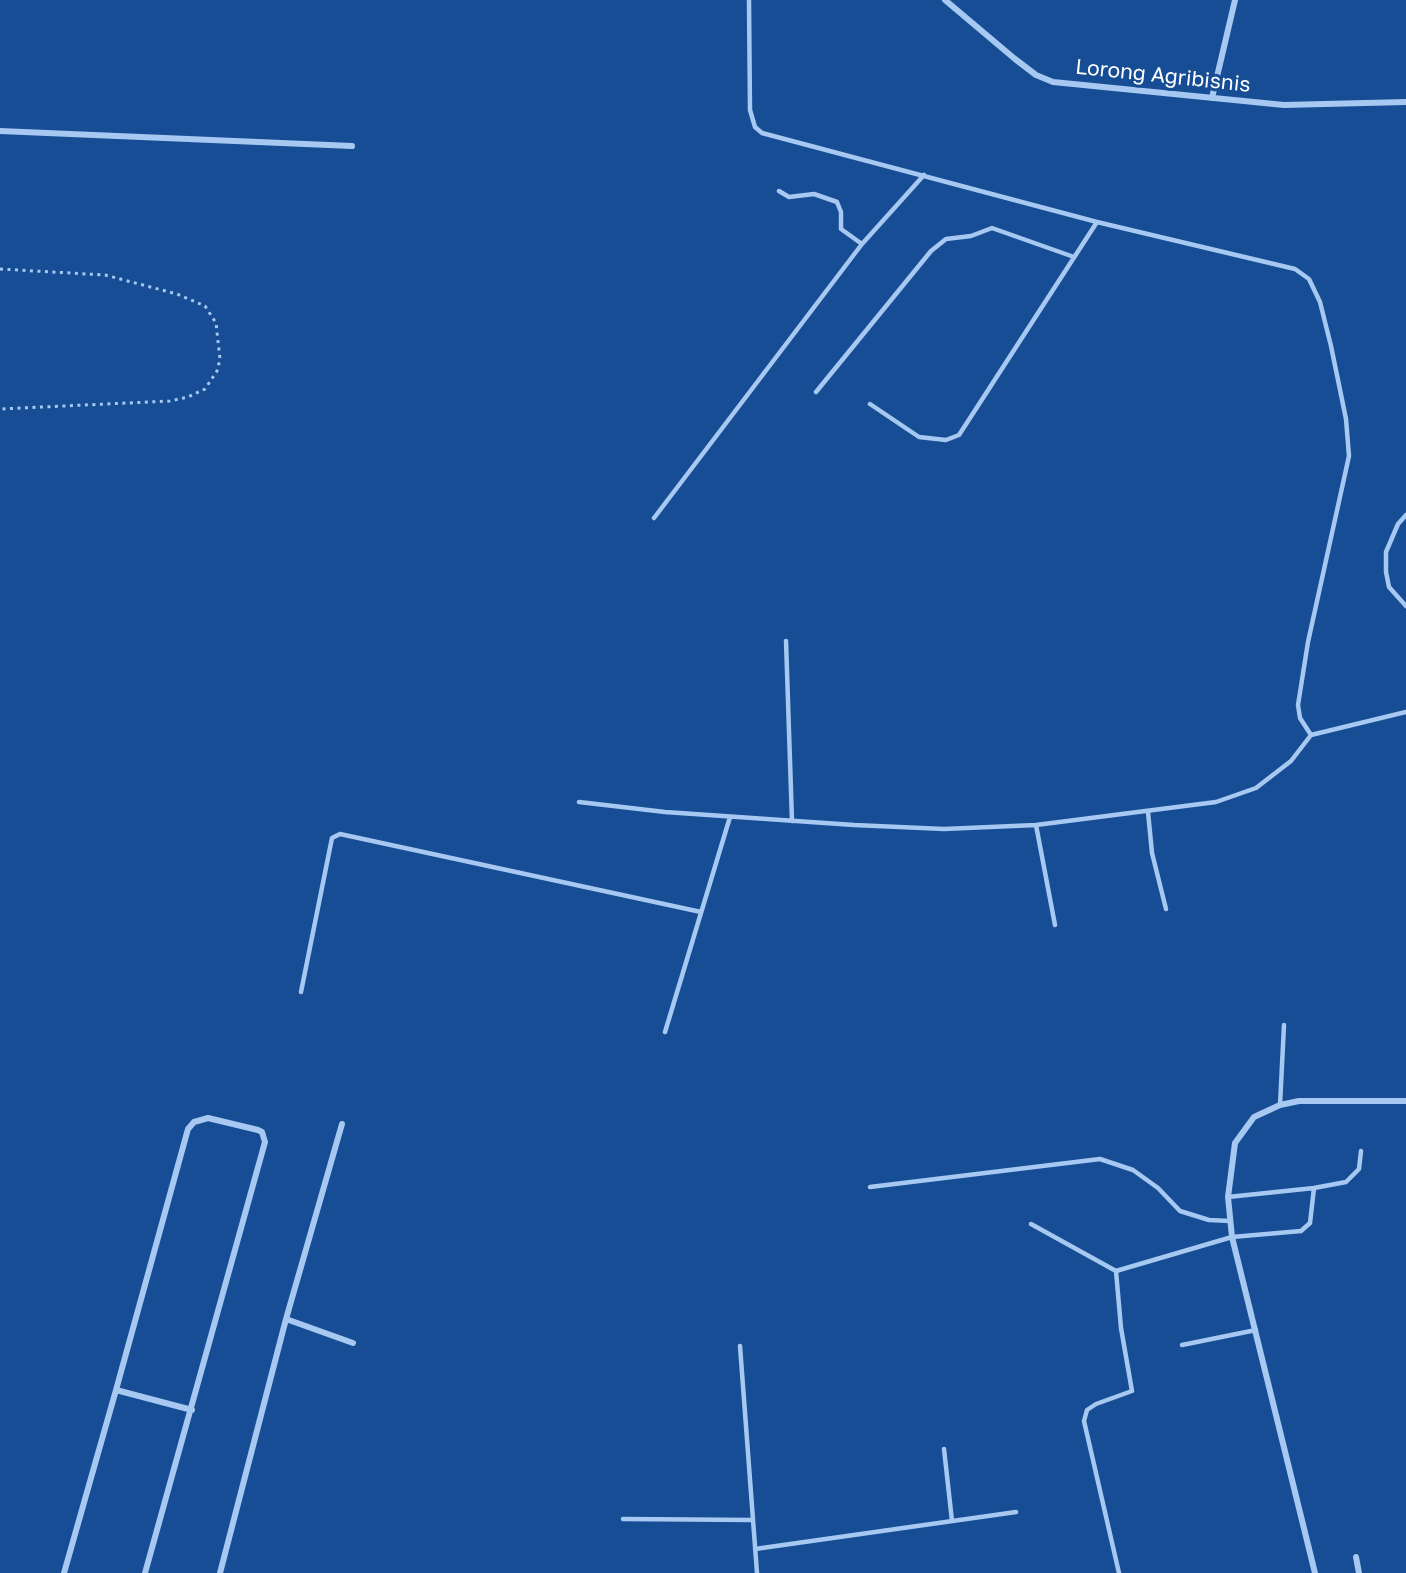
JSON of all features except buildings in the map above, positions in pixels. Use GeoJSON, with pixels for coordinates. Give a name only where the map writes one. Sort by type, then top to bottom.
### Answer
{"type":"FeatureCollection","features":[{"type":"Feature","properties":{"kind":"street","name":"Lorong Agribisnis"},"geometry":{"type":"LineString","coordinates":[[945,0],[1036,75],[1053,82],[1284,105],[1406,102]]}},
{"type":"Feature","properties":{"kind":"street"},"geometry":{"type":"LineString","coordinates":[[1212,98],[1235,0]]}},
{"type":"Feature","properties":{"kind":"street"},"geometry":{"type":"LineString","coordinates":[[0,131],[352,146]]}},
{"type":"Feature","properties":{"kind":"street"},"geometry":{"type":"LineString","coordinates":[[1315,1573],[1232,1237],[1228,1197],[1234,1143],[1254,1118],[1280,1105],[1299,1101],[1406,1101]]}},
{"type":"Feature","properties":{"kind":"street"},"geometry":{"type":"LineString","coordinates":[[64,1573],[188,1129],[200,1118],[252,1128],[262,1132],[265,1142],[145,1573]]}},
{"type":"Feature","properties":{"kind":"street"},"geometry":{"type":"LineString","coordinates":[[220,1573],[286,1319],[342,1124]]}},
{"type":"Feature","properties":{"kind":"street"},"geometry":{"type":"LineString","coordinates":[[286,1319],[353,1343]]}},
{"type":"Feature","properties":{"kind":"street"},"geometry":{"type":"LineString","coordinates":[[116,1390],[192,1410]]}},
{"type":"Feature","properties":{"kind":"street"},"geometry":{"type":"LineString","coordinates":[[1356,1557],[1359,1573]]}},
{"type":"Feature","properties":{"kind":"lane"},"geometry":{"type":"LineString","coordinates":[[749,0],[750,110],[755,127],[762,133],[1097,222],[1295,269],[1309,279],[1320,302],[1346,419],[1349,456],[1308,642],[1298,705],[1300,718],[1311,735]]}},
{"type":"Feature","properties":{"kind":"lane"},"geometry":{"type":"LineString","coordinates":[[654,518],[862,244],[924,175]]}},
{"type":"Feature","properties":{"kind":"lane"},"geometry":{"type":"LineString","coordinates":[[779,191],[789,197],[814,194],[837,202],[842,212],[841,229],[862,244]]}},
{"type":"Feature","properties":{"kind":"lane"},"geometry":{"type":"LineString","coordinates":[[870,404],[919,437],[946,440],[959,435],[1097,222]]}},
{"type":"Feature","properties":{"kind":"lane"},"geometry":{"type":"LineString","coordinates":[[816,392],[931,251],[946,239],[971,236],[992,228],[1074,257]]}},
{"type":"Feature","properties":{"kind":"lane"},"geometry":{"type":"LineString","coordinates":[[1406,515],[1398,524],[1386,552],[1386,572],[1389,587],[1406,606]]}},
{"type":"Feature","properties":{"kind":"lane"},"geometry":{"type":"LineString","coordinates":[[786,641],[792,821]]}},
{"type":"Feature","properties":{"kind":"lane"},"geometry":{"type":"LineString","coordinates":[[579,802],[730,817],[944,829],[1036,825],[1216,802],[1256,788],[1291,761],[1311,735],[1406,712]]}},
{"type":"Feature","properties":{"kind":"lane"},"geometry":{"type":"LineString","coordinates":[[1148,812],[1152,853],[1166,909]]}},
{"type":"Feature","properties":{"kind":"lane"},"geometry":{"type":"LineString","coordinates":[[665,1032],[730,817]]}},
{"type":"Feature","properties":{"kind":"lane"},"geometry":{"type":"LineString","coordinates":[[1036,825],[1055,925]]}},
{"type":"Feature","properties":{"kind":"lane"},"geometry":{"type":"LineString","coordinates":[[301,992],[332,838],[340,834],[701,912]]}},
{"type":"Feature","properties":{"kind":"lane"},"geometry":{"type":"LineString","coordinates":[[1280,1105],[1284,1025]]}},
{"type":"Feature","properties":{"kind":"lane"},"geometry":{"type":"LineString","coordinates":[[1228,1197],[1314,1188],[1346,1182],[1359,1169],[1360,1151]]}},
{"type":"Feature","properties":{"kind":"lane"},"geometry":{"type":"LineString","coordinates":[[870,1187],[1100,1159],[1133,1170],[1158,1188],[1180,1211],[1209,1220],[1230,1221]]}},
{"type":"Feature","properties":{"kind":"lane"},"geometry":{"type":"LineString","coordinates":[[1031,1224],[1116,1271],[1232,1237],[1301,1231],[1307,1228],[1310,1222],[1314,1188]]}},
{"type":"Feature","properties":{"kind":"lane"},"geometry":{"type":"LineString","coordinates":[[1116,1271],[1121,1328],[1132,1391],[1096,1404],[1087,1410],[1084,1421],[1119,1573]]}},
{"type":"Feature","properties":{"kind":"lane"},"geometry":{"type":"LineString","coordinates":[[1182,1345],[1256,1330]]}},
{"type":"Feature","properties":{"kind":"lane"},"geometry":{"type":"LineString","coordinates":[[740,1346],[757,1573]]}},
{"type":"Feature","properties":{"kind":"lane"},"geometry":{"type":"LineString","coordinates":[[944,1449],[952,1521]]}},
{"type":"Feature","properties":{"kind":"lane"},"geometry":{"type":"LineString","coordinates":[[755,1549],[1016,1512]]}},
{"type":"Feature","properties":{"kind":"lane"},"geometry":{"type":"LineString","coordinates":[[623,1519],[753,1520]]}},
{"type":"Feature","properties":{"kind":"path"},"geometry":{"type":"LineString","coordinates":[[0,269],[105,275],[177,294],[205,306],[216,323],[220,359],[217,372],[205,389],[188,397],[170,401],[0,409]]}}]}
